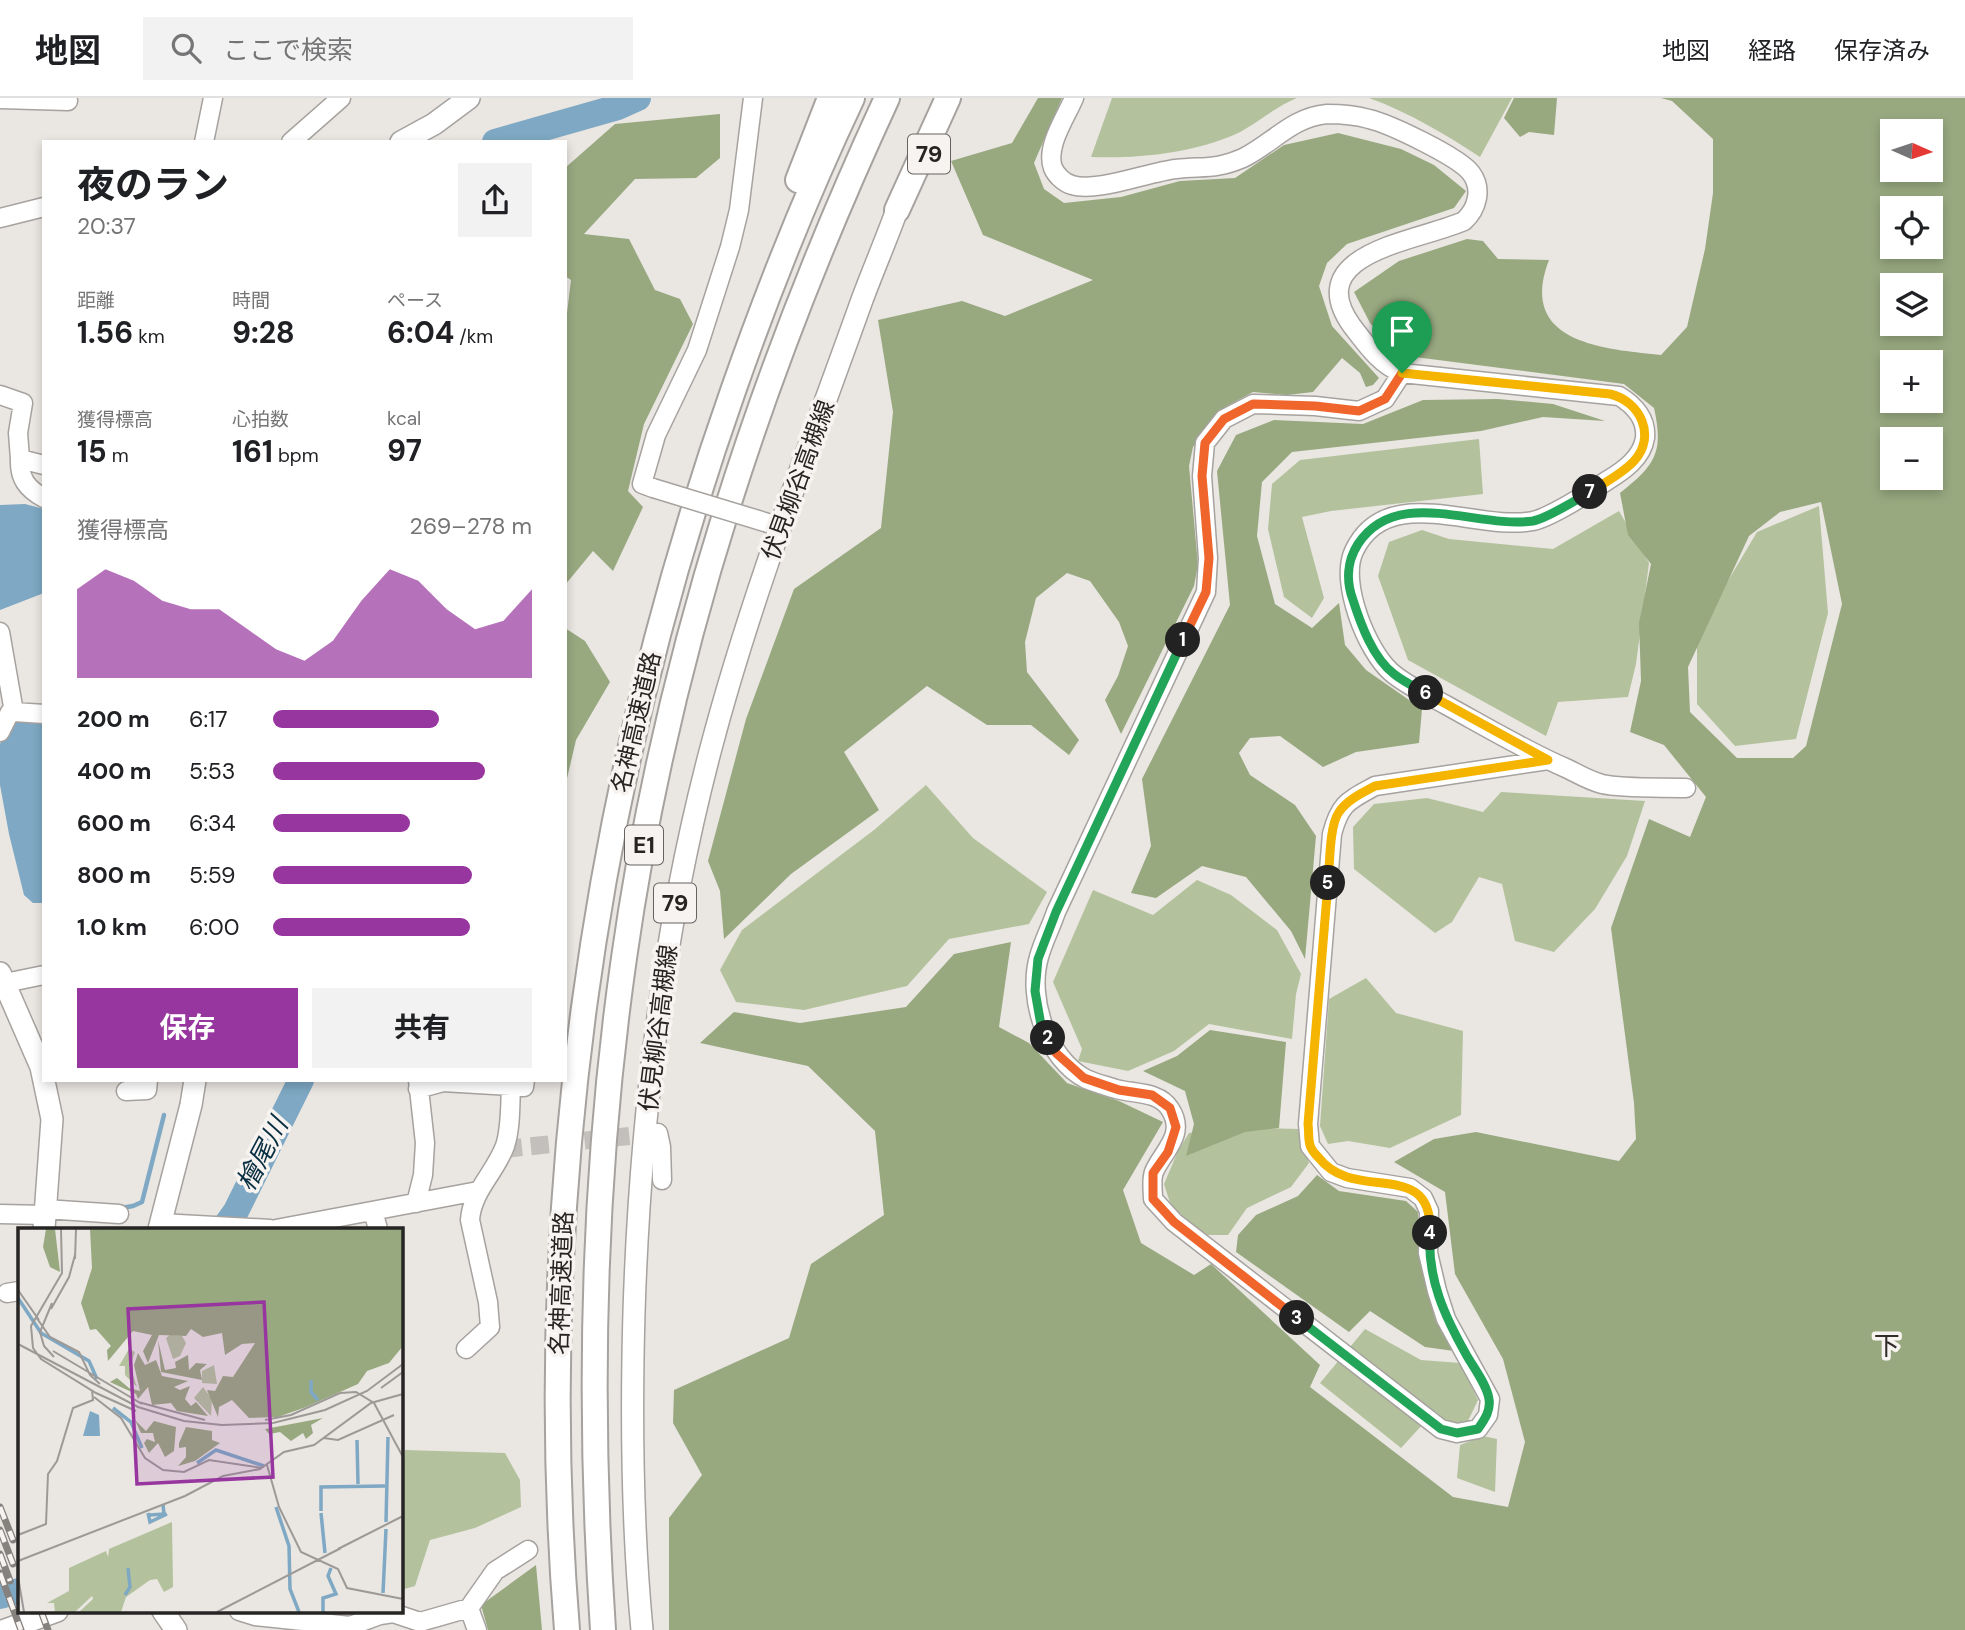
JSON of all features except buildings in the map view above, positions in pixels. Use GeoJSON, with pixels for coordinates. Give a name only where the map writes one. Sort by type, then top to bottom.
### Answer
{"type":"FeatureCollection","features":[{"type":"Feature","properties":{"kind":"highway"},"geometry":{"type":"LineString","coordinates":[[567,1052],[582,929],[605,807],[628,697],[661,573],[737,341],[830,98]]}},
{"type":"Feature","properties":{"kind":"highway","name":"名神高速道路"},"geometry":{"type":"LineString","coordinates":[[567,1630],[560,1503],[560,1276],[566,1159],[577,1053],[604,876],[640,697],[669,587],[710,456],[790,237],[852,98]]}},
{"type":"Feature","properties":{"kind":"highway","name":"名神高速道路"},"geometry":{"type":"LineString","coordinates":[[603,1630],[596,1527],[593,1406],[597,1254],[609,1093],[624,958],[649,814],[683,665],[720,530],[763,402],[811,274],[887,98]]}},
{"type":"Feature","properties":{"kind":"highway"},"geometry":{"type":"LineString","coordinates":[[897,210],[948,98]]}},
{"type":"Feature","properties":{"kind":"highway"},"geometry":{"type":"LineString","coordinates":[[566,1159],[567,1082]]}},
{"type":"Feature","properties":{"kind":"main road"},"geometry":{"type":"LineString","coordinates":[[405,140],[434,124],[469,98]]}},
{"type":"Feature","properties":{"kind":"main road","name":"伏見柳谷高槻線"},"geometry":{"type":"LineString","coordinates":[[642,1630],[633,1436],[633,1351],[641,1181],[659,1004],[672,920],[711,747],[774,525],[897,210],[935,98]]}},
{"type":"Feature","properties":{"kind":"main road","name":"伏見柳谷高槻線"},"geometry":{"type":"LineString","coordinates":[[897,210],[960,98]]}},
{"type":"Feature","properties":{"kind":"main road"},"geometry":{"type":"LineString","coordinates":[[1,976],[42,1073]]}},
{"type":"Feature","properties":{"kind":"main road"},"geometry":{"type":"LineString","coordinates":[[44,1082],[52,1119],[45,1218]]}},
{"type":"Feature","properties":{"kind":"main road"},"geometry":{"type":"LineString","coordinates":[[160,1226],[195,1082]]}},
{"type":"Feature","properties":{"kind":"main road"},"geometry":{"type":"LineString","coordinates":[[5,1630],[54,1612]]}},
{"type":"Feature","properties":{"kind":"street"},"geometry":{"type":"LineString","coordinates":[[204,140],[213,98]]}},
{"type":"Feature","properties":{"kind":"street"},"geometry":{"type":"LineString","coordinates":[[293,140],[341,98]]}},
{"type":"Feature","properties":{"kind":"street"},"geometry":{"type":"LineString","coordinates":[[753,98],[739,210],[730,247],[697,350],[656,435],[642,484],[774,525]]}},
{"type":"Feature","properties":{"kind":"street"},"geometry":{"type":"LineString","coordinates":[[1074,98],[1052,148],[1052,167],[1063,181],[1073,186],[1121,181],[1177,169],[1206,169],[1223,165],[1246,156],[1292,124],[1325,114],[1371,119],[1451,158],[1471,172],[1478,195],[1472,214],[1455,225],[1371,252],[1355,261],[1338,285],[1349,321],[1364,342],[1391,369],[1402,373],[1610,394],[1627,401],[1642,417],[1645,439],[1634,461],[1586,494],[1535,520],[1512,522],[1409,512],[1387,517],[1367,531],[1353,552],[1349,569],[1352,599],[1382,662],[1403,680],[1500,735],[1601,784],[1686,788]]}},
{"type":"Feature","properties":{"kind":"street"},"geometry":{"type":"LineString","coordinates":[[0,99],[68,102]]}},
{"type":"Feature","properties":{"kind":"street"},"geometry":{"type":"LineString","coordinates":[[0,218],[42,208]]}},
{"type":"Feature","properties":{"kind":"street"},"geometry":{"type":"LineString","coordinates":[[1402,373],[1385,399],[1359,411],[1253,404],[1224,419],[1205,443],[1202,476],[1209,558],[1206,592],[1056,912],[1038,959],[1035,991],[1041,1025],[1056,1053],[1084,1078],[1119,1090],[1152,1095],[1170,1108],[1176,1127],[1168,1152],[1153,1173],[1153,1199],[1174,1222],[1441,1429],[1457,1433],[1478,1429],[1488,1415],[1490,1399],[1446,1319],[1429,1253],[1429,1211],[1423,1198],[1410,1188],[1348,1178],[1331,1172],[1310,1146],[1308,1124],[1332,834],[1338,813],[1353,798],[1375,786],[1548,760]]}},
{"type":"Feature","properties":{"kind":"street"},"geometry":{"type":"LineString","coordinates":[[0,395],[23,403],[9,432],[20,458],[24,481],[42,497]]}},
{"type":"Feature","properties":{"kind":"street"},"geometry":{"type":"LineString","coordinates":[[20,458],[42,464]]}},
{"type":"Feature","properties":{"kind":"street"},"geometry":{"type":"LineString","coordinates":[[0,732],[8,712],[7,642]]}},
{"type":"Feature","properties":{"kind":"street"},"geometry":{"type":"LineString","coordinates":[[8,712],[42,714]]}},
{"type":"Feature","properties":{"kind":"street"},"geometry":{"type":"LineString","coordinates":[[1487,769],[1500,753],[1500,735]]}},
{"type":"Feature","properties":{"kind":"street"},"geometry":{"type":"LineString","coordinates":[[1,976],[42,975]]}},
{"type":"Feature","properties":{"kind":"street"},"geometry":{"type":"LineString","coordinates":[[125,1091],[147,1090],[148,1082]]}},
{"type":"Feature","properties":{"kind":"street"},"geometry":{"type":"LineString","coordinates":[[416,1203],[423,1175],[425,1143],[418,1084],[518,1083],[504,1149],[478,1191],[471,1208],[470,1220],[488,1302],[490,1327],[466,1349]]}},
{"type":"Feature","properties":{"kind":"street"},"geometry":{"type":"LineString","coordinates":[[658,1133],[662,1180]]}},
{"type":"Feature","properties":{"kind":"street"},"geometry":{"type":"LineString","coordinates":[[281,1228],[478,1191]]}},
{"type":"Feature","properties":{"kind":"street"},"geometry":{"type":"LineString","coordinates":[[373,1211],[378,1228]]}},
{"type":"Feature","properties":{"kind":"street"},"geometry":{"type":"LineString","coordinates":[[0,1214],[45,1218],[119,1214]]}},
{"type":"Feature","properties":{"kind":"street"},"geometry":{"type":"LineString","coordinates":[[160,1226],[258,1228]]}},
{"type":"Feature","properties":{"kind":"street"},"geometry":{"type":"LineString","coordinates":[[247,1613],[349,1626],[393,1613],[420,1622],[469,1608],[495,1571],[528,1550]]}},
{"type":"Feature","properties":{"kind":"street"},"geometry":{"type":"LineString","coordinates":[[469,1608],[477,1630]]}},
{"type":"Feature","properties":{"kind":"street"},"geometry":{"type":"LineString","coordinates":[[247,1613],[268,1630]]}},
{"type":"Feature","properties":{"kind":"green space"},"geometry":{"type":"Polygon","coordinates":[[[1038,98],[1062,98],[1034,163],[1044,189],[1064,203],[1121,197],[1180,181],[1235,178],[1284,145],[1338,133],[1401,149],[1434,165],[1466,191],[1454,208],[1347,244],[1327,263],[1319,286],[1332,326],[1379,378],[1373,385],[1366,387],[1360,373],[1342,358],[1313,392],[1287,395],[1253,392],[1227,406],[1193,447],[1189,466],[1198,565],[1194,586],[1121,734],[1105,700],[1118,676],[1128,646],[1119,622],[1090,581],[1067,573],[1036,598],[1025,642],[1027,672],[1079,740],[1069,755],[1031,725],[987,725],[927,686],[844,752],[879,810],[791,874],[724,939],[720,891],[708,861],[746,719],[794,589],[881,528],[893,412],[878,320],[962,301],[1005,316],[1093,280],[983,235],[951,161],[1012,143],[1038,98]]]}},
{"type":"Feature","properties":{"kind":"green space"},"geometry":{"type":"Polygon","coordinates":[[[1112,98],[1297,98],[1220,141],[1146,156],[1091,157],[1112,98]]]}},
{"type":"Feature","properties":{"kind":"green space"},"geometry":{"type":"Polygon","coordinates":[[[1369,98],[1512,98],[1480,157],[1426,124],[1369,98]]]}},
{"type":"Feature","properties":{"kind":"green space"},"geometry":{"type":"Polygon","coordinates":[[[1514,98],[1557,98],[1554,135],[1529,132],[1520,137],[1504,118],[1514,98]]]}},
{"type":"Feature","properties":{"kind":"green space"},"geometry":{"type":"Polygon","coordinates":[[[1661,98],[1965,98],[1965,1630],[669,1630],[669,1518],[702,1475],[673,1423],[674,1390],[789,1338],[811,1264],[884,1215],[875,1131],[808,1066],[700,1043],[734,1012],[800,1023],[906,1007],[954,954],[1011,942],[999,1027],[1029,1043],[1067,1083],[1119,1101],[1163,1122],[1123,1190],[1141,1243],[1194,1275],[1211,1264],[1320,1365],[1310,1387],[1453,1497],[1508,1507],[1525,1442],[1503,1359],[1455,1274],[1445,1192],[1394,1162],[1434,1139],[1476,1132],[1619,1161],[1636,1139],[1634,1103],[1611,928],[1649,819],[1690,837],[1706,797],[1664,745],[1630,732],[1641,681],[1639,623],[1651,564],[1628,535],[1620,493],[1649,466],[1654,457],[1658,436],[1654,408],[1624,384],[1399,355],[1370,323],[1354,292],[1399,261],[1467,239],[1483,241],[1498,259],[1549,260],[1542,288],[1545,309],[1555,325],[1571,336],[1615,349],[1661,355],[1687,327],[1705,249],[1713,193],[1713,139],[1672,101],[1661,98]],[[1821,502],[1780,512],[1749,536],[1688,667],[1690,712],[1737,758],[1793,758],[1806,746],[1842,604],[1821,502]]]}},
{"type":"Feature","properties":{"kind":"green space"},"geometry":{"type":"Polygon","coordinates":[[[720,114],[720,158],[696,178],[635,179],[584,234],[629,239],[655,290],[680,299],[693,324],[644,424],[628,491],[643,507],[613,571],[593,551],[567,583],[567,313],[571,280],[567,277],[567,166],[615,124],[720,114]]]}},
{"type":"Feature","properties":{"kind":"green space"},"geometry":{"type":"Polygon","coordinates":[[[1498,399],[1553,404],[1605,421],[1543,417],[1481,431],[1292,452],[1262,482],[1257,536],[1275,604],[1312,628],[1339,603],[1345,645],[1366,670],[1422,709],[1419,743],[1356,752],[1323,767],[1280,736],[1250,738],[1239,753],[1250,775],[1295,805],[1316,836],[1305,959],[1291,931],[1246,877],[1202,866],[1156,898],[1131,893],[1151,846],[1142,779],[1230,605],[1217,471],[1236,435],[1274,420],[1363,424],[1423,400],[1498,399]]]}},
{"type":"Feature","properties":{"kind":"green space"},"geometry":{"type":"Polygon","coordinates":[[[1479,439],[1483,494],[1331,511],[1302,517],[1324,598],[1312,618],[1284,597],[1268,529],[1272,484],[1300,460],[1479,439]]]}},
{"type":"Feature","properties":{"kind":"green space"},"geometry":{"type":"Polygon","coordinates":[[[1819,506],[1828,613],[1796,739],[1735,746],[1697,704],[1697,633],[1757,532],[1819,506]]]}},
{"type":"Feature","properties":{"kind":"green space"},"geometry":{"type":"Polygon","coordinates":[[[1619,511],[1649,563],[1636,664],[1628,697],[1558,702],[1546,736],[1408,660],[1378,576],[1389,542],[1422,530],[1449,539],[1553,549],[1619,511]]]}},
{"type":"Feature","properties":{"kind":"green space"},"geometry":{"type":"Polygon","coordinates":[[[567,629],[585,641],[610,682],[576,740],[567,778],[567,629]]]}},
{"type":"Feature","properties":{"kind":"green space"},"geometry":{"type":"Polygon","coordinates":[[[926,785],[973,838],[1047,892],[1029,924],[949,939],[907,986],[804,1010],[736,1002],[720,970],[742,930],[874,830],[926,785]]]}},
{"type":"Feature","properties":{"kind":"green space"},"geometry":{"type":"Polygon","coordinates":[[[1501,792],[1645,801],[1627,856],[1595,909],[1554,952],[1515,941],[1502,884],[1479,877],[1452,922],[1435,933],[1354,869],[1353,827],[1374,804],[1427,798],[1483,812],[1501,792]]]}},
{"type":"Feature","properties":{"kind":"green space"},"geometry":{"type":"Polygon","coordinates":[[[1197,880],[1231,895],[1277,930],[1301,974],[1296,994],[1292,1039],[1209,1024],[1174,1051],[1128,1071],[1078,1061],[1082,1049],[1053,982],[1093,890],[1153,915],[1197,880]]]}},
{"type":"Feature","properties":{"kind":"green space"},"geometry":{"type":"Polygon","coordinates":[[[1366,978],[1396,1013],[1463,1031],[1461,1115],[1390,1148],[1348,1141],[1328,1144],[1320,1126],[1329,999],[1366,978]]]}},
{"type":"Feature","properties":{"kind":"green space"},"geometry":{"type":"Polygon","coordinates":[[[1210,1030],[1286,1042],[1279,1128],[1245,1132],[1186,1156],[1194,1124],[1185,1091],[1143,1071],[1177,1056],[1210,1030]]]}},
{"type":"Feature","properties":{"kind":"green space"},"geometry":{"type":"Polygon","coordinates":[[[1260,1128],[1298,1129],[1309,1163],[1291,1187],[1247,1208],[1228,1235],[1206,1235],[1171,1206],[1164,1184],[1178,1151],[1189,1133],[1260,1128]]]}},
{"type":"Feature","properties":{"kind":"green space"},"geometry":{"type":"Polygon","coordinates":[[[1317,1175],[1339,1191],[1406,1201],[1418,1212],[1418,1254],[1435,1319],[1454,1351],[1425,1347],[1370,1311],[1349,1332],[1236,1252],[1238,1235],[1256,1215],[1298,1196],[1317,1175]]]}},
{"type":"Feature","properties":{"kind":"green space"},"geometry":{"type":"Polygon","coordinates":[[[1365,1329],[1421,1360],[1460,1363],[1478,1400],[1468,1421],[1450,1424],[1435,1411],[1401,1448],[1320,1383],[1365,1329]]]}},
{"type":"Feature","properties":{"kind":"green space"},"geometry":{"type":"Polygon","coordinates":[[[1483,1436],[1497,1439],[1495,1492],[1457,1478],[1460,1445],[1483,1436]]]}},
{"type":"Feature","properties":{"kind":"green space"},"geometry":{"type":"Polygon","coordinates":[[[405,1450],[505,1453],[520,1480],[521,1507],[475,1528],[430,1540],[415,1586],[402,1590],[405,1450]]]}},
{"type":"Feature","properties":{"kind":"green space"},"geometry":{"type":"Polygon","coordinates":[[[536,1565],[542,1630],[488,1630],[481,1605],[536,1565]]]}},
{"type":"Feature","properties":{"kind":"water"},"geometry":{"type":"Polygon","coordinates":[[[25,504],[42,508],[42,594],[0,610],[0,505],[25,504]]]}},
{"type":"Feature","properties":{"kind":"water"},"geometry":{"type":"Polygon","coordinates":[[[12,720],[42,724],[42,903],[33,903],[24,895],[0,785],[0,744],[12,720]]]}},
{"type":"Feature","properties":{"kind":"waterway","name":"檜尾川"},"geometry":{"type":"LineString","coordinates":[[502,140],[618,107],[638,98]]}},
{"type":"Feature","properties":{"kind":"waterway","name":"檜尾川"},"geometry":{"type":"LineString","coordinates":[[224,1228],[236,1211],[300,1082]]}},
{"type":"Feature","properties":{"kind":"waterway"},"geometry":{"type":"LineString","coordinates":[[121,1208],[142,1202],[164,1115]]}},
{"type":"Feature","properties":{"kind":"waterway","name":"檜尾川"},"geometry":{"type":"LineString","coordinates":[[0,1596],[18,1591]]}},
{"type":"Feature","properties":{"kind":"tunnel"},"geometry":{"type":"LineString","coordinates":[[504,1149],[658,1133]]}},
{"type":"Feature","properties":{"kind":"railway"},"geometry":{"type":"LineString","coordinates":[[0,1507],[13,1540]]}},
{"type":"Feature","properties":{"kind":"railway"},"geometry":{"type":"LineString","coordinates":[[0,1530],[13,1564]]}},
{"type":"Feature","properties":{"kind":"railway"},"geometry":{"type":"LineString","coordinates":[[0,1554],[10,1581]]}},
{"type":"Feature","properties":{"kind":"railway"},"geometry":{"type":"LineString","coordinates":[[0,1573],[21,1630]]}},
{"type":"Feature","properties":{"kind":"railway"},"geometry":{"type":"LineString","coordinates":[[41,1612],[48,1630]]}},
{"type":"Feature","properties":{"kind":"district","name":"下"},"geometry":{"type":"Point","coordinates":[1887,1346]}},
{"type":"Feature","properties":{"kind":"route"},"geometry":{"type":"LineString","coordinates":[[1402,373],[1619,396],[1635,408],[1642,417],[1645,428],[1641,451],[1634,461],[1586,494],[1535,520],[1512,522],[1409,512],[1387,517],[1367,531],[1353,552],[1349,569],[1352,599],[1374,650],[1392,673],[1548,760],[1375,786],[1353,798],[1338,813],[1332,834],[1308,1124],[1310,1146],[1331,1172],[1348,1178],[1410,1188],[1423,1198],[1429,1211],[1429,1253],[1446,1319],[1490,1399],[1488,1415],[1478,1429],[1457,1433],[1441,1429],[1174,1222],[1153,1199],[1153,1173],[1168,1152],[1176,1127],[1170,1108],[1152,1095],[1119,1090],[1084,1078],[1056,1053],[1041,1025],[1035,991],[1038,959],[1056,912],[1206,592],[1209,558],[1202,476],[1205,443],[1224,419],[1253,404],[1359,411],[1385,399],[1402,373]]}}]}
